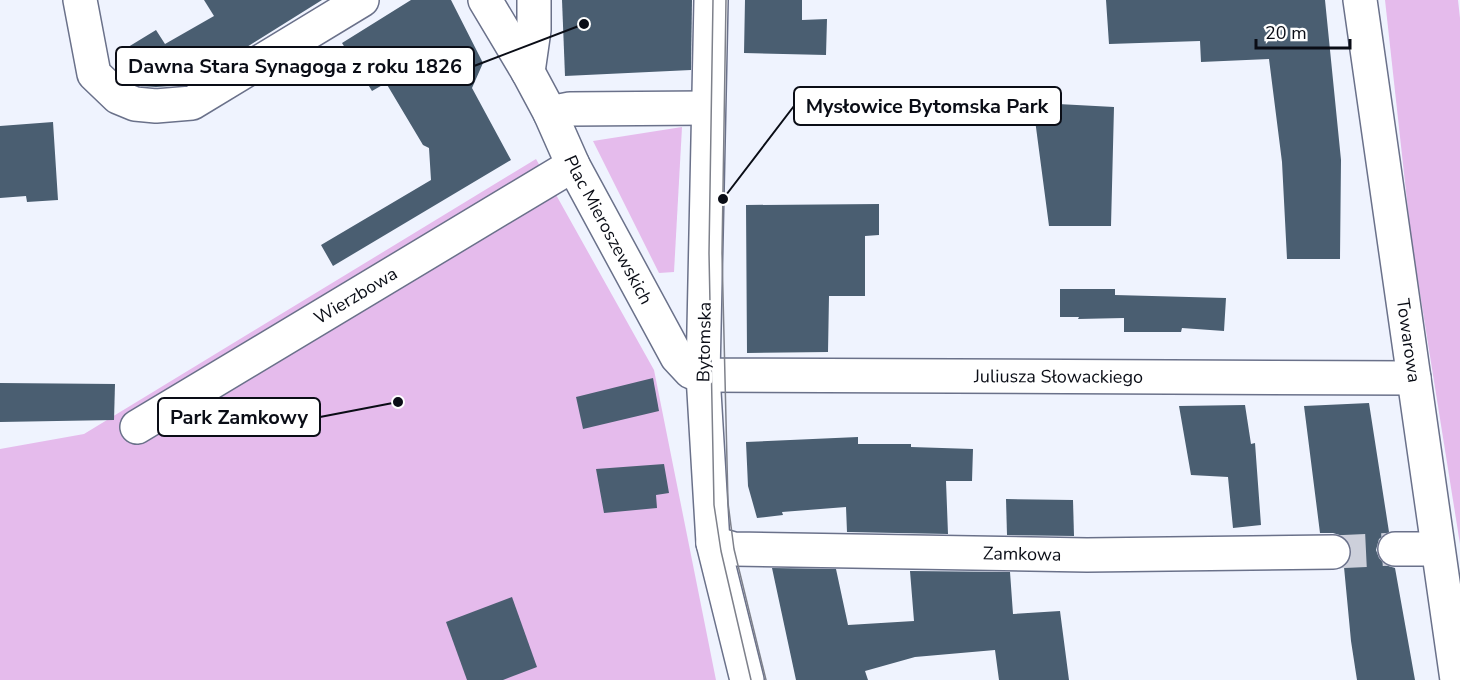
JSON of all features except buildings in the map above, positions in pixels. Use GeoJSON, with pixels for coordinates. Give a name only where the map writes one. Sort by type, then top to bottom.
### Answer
{"type":"FeatureCollection","features":[{"type":"Feature","properties":{"kind":"street"},"geometry":{"type":"LineString","coordinates":[[80,0],[94,74],[118,97],[135,104],[156,106],[192,103],[362,0]]}},
{"type":"Feature","properties":{"kind":"street","name":"Plac Mieroszewskich"},"geometry":{"type":"LineString","coordinates":[[485,0],[528,72],[550,113],[573,165],[677,357],[691,372],[703,375]]}},
{"type":"Feature","properties":{"kind":"street"},"geometry":{"type":"LineString","coordinates":[[528,72],[534,30],[534,0]]}},
{"type":"Feature","properties":{"kind":"street","name":"Bytomska"},"geometry":{"type":"LineString","coordinates":[[711,0],[703,375],[713,543],[747,680]]}},
{"type":"Feature","properties":{"kind":"street","name":"Towarowa"},"geometry":{"type":"LineString","coordinates":[[1360,0],[1457,680]]}},
{"type":"Feature","properties":{"kind":"street"},"geometry":{"type":"LineString","coordinates":[[550,113],[570,110],[708,108]]}},
{"type":"Feature","properties":{"kind":"street","name":"Wierzbowa"},"geometry":{"type":"LineString","coordinates":[[137,428],[573,165]]}},
{"type":"Feature","properties":{"kind":"street","name":"Juliusza Słowackiego"},"geometry":{"type":"LineString","coordinates":[[703,375],[1414,378]]}},
{"type":"Feature","properties":{"kind":"street","name":"Zamkowa"},"geometry":{"type":"LineString","coordinates":[[713,543],[735,549],[1075,555],[1333,552]]}},
{"type":"Feature","properties":{"kind":"street"},"geometry":{"type":"LineString","coordinates":[[1395,549],[1437,549]]}},
{"type":"Feature","properties":{"kind":"shaded area"},"geometry":{"type":"Polygon","coordinates":[[[1385,0],[1458,0],[1460,18],[1460,544],[1411,237],[1385,0]]]}},
{"type":"Feature","properties":{"kind":"shaded area"},"geometry":{"type":"Polygon","coordinates":[[[682,127],[674,272],[659,273],[593,141],[682,127]]]}},
{"type":"Feature","properties":{"kind":"shaded area"},"geometry":{"type":"Polygon","coordinates":[[[536,159],[654,370],[716,680],[0,680],[0,449],[84,434],[536,159]]]}},
{"type":"Feature","properties":{"kind":"tunnel"},"geometry":{"type":"LineString","coordinates":[[1333,552],[1395,549]]}},
{"type":"Feature","properties":{"kind":"tram line"},"geometry":{"type":"LineString","coordinates":[[713,0],[709,253],[714,505],[721,551],[751,680]]}},
{"type":"Feature","properties":{"kind":"tram line"},"geometry":{"type":"LineString","coordinates":[[726,0],[722,253],[728,503],[734,549],[766,680]]}},
{"type":"Feature","properties":{"kind":"place","name":"Dawna Stara Synagoga z roku 1826"},"geometry":{"type":"Point","coordinates":[584,24]}},
{"type":"Feature","properties":{"kind":"place","name":"Mysłowice Bytomska Park"},"geometry":{"type":"Point","coordinates":[723,199]}},
{"type":"Feature","properties":{"kind":"place","name":"Park Zamkowy"},"geometry":{"type":"Point","coordinates":[398,402]}}]}
